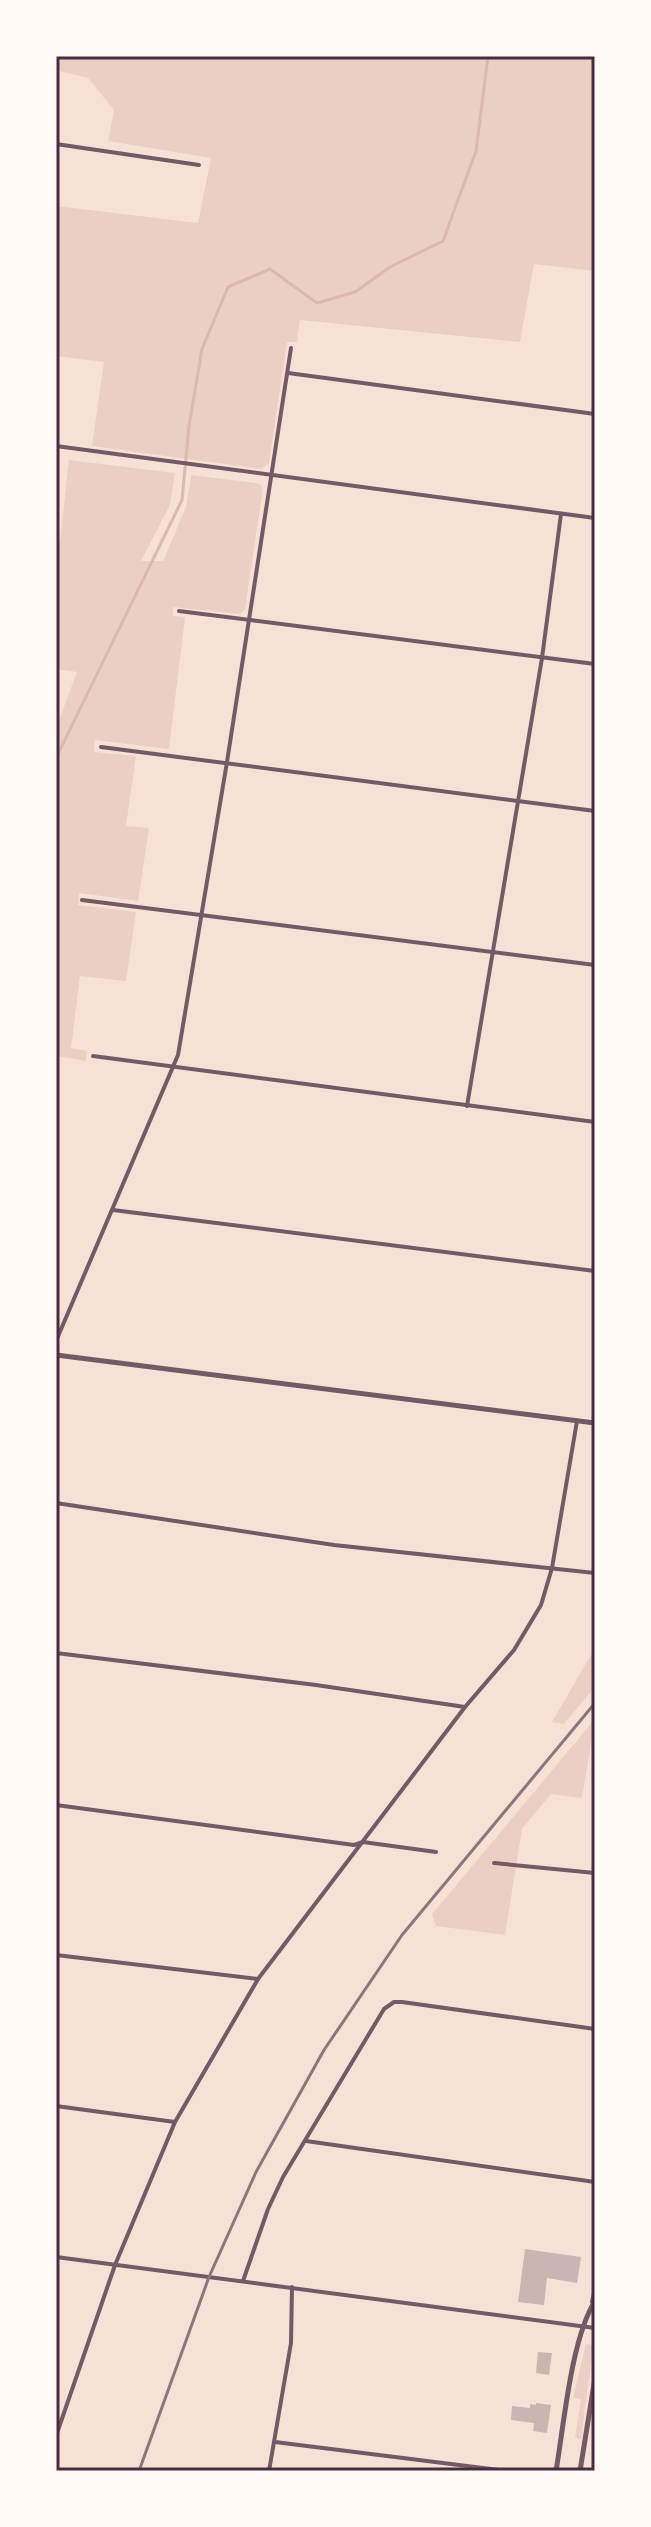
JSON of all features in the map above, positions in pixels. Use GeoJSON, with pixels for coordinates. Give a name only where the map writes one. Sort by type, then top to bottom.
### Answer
{"type":"FeatureCollection","features":[{"type":"Feature","properties":{"kind":"street"},"geometry":{"type":"LineString","coordinates":[[56,144],[199,165]]}},
{"type":"Feature","properties":{"kind":"street"},"geometry":{"type":"LineString","coordinates":[[56,1341],[172,1067],[185,1025],[291,348]]}},
{"type":"Feature","properties":{"kind":"street"},"geometry":{"type":"LineString","coordinates":[[287,373],[595,414]]}},
{"type":"Feature","properties":{"kind":"street"},"geometry":{"type":"LineString","coordinates":[[56,446],[595,518]]}},
{"type":"Feature","properties":{"kind":"street"},"geometry":{"type":"LineString","coordinates":[[467,1106],[542,658],[561,514]]}},
{"type":"Feature","properties":{"kind":"street"},"geometry":{"type":"LineString","coordinates":[[179,611],[595,664]]}},
{"type":"Feature","properties":{"kind":"street"},"geometry":{"type":"LineString","coordinates":[[101,747],[595,811]]}},
{"type":"Feature","properties":{"kind":"street"},"geometry":{"type":"LineString","coordinates":[[82,900],[595,965]]}},
{"type":"Feature","properties":{"kind":"street"},"geometry":{"type":"LineString","coordinates":[[93,1056],[595,1122]]}},
{"type":"Feature","properties":{"kind":"street"},"geometry":{"type":"LineString","coordinates":[[113,1210],[595,1271]]}},
{"type":"Feature","properties":{"kind":"street"},"geometry":{"type":"LineString","coordinates":[[56,1355],[595,1423]]}},
{"type":"Feature","properties":{"kind":"street"},"geometry":{"type":"LineString","coordinates":[[56,2436],[115,2265],[175,2122],[258,1979],[465,1707],[514,1650],[541,1605],[552,1568],[577,1421]]}},
{"type":"Feature","properties":{"kind":"street"},"geometry":{"type":"LineString","coordinates":[[56,1503],[334,1545],[595,1573]]}},
{"type":"Feature","properties":{"kind":"street"},"geometry":{"type":"LineString","coordinates":[[56,1653],[465,1707]]}},
{"type":"Feature","properties":{"kind":"street"},"geometry":{"type":"LineString","coordinates":[[56,1805],[354,1845],[363,1842],[436,1852]]}},
{"type":"Feature","properties":{"kind":"street"},"geometry":{"type":"LineString","coordinates":[[494,1863],[595,1873]]}},
{"type":"Feature","properties":{"kind":"street"},"geometry":{"type":"LineString","coordinates":[[56,1955],[258,1979]]}},
{"type":"Feature","properties":{"kind":"street"},"geometry":{"type":"LineString","coordinates":[[243,2281],[268,2209],[283,2177],[384,2009],[398,2002],[595,2029]]}},
{"type":"Feature","properties":{"kind":"street"},"geometry":{"type":"LineString","coordinates":[[56,2106],[175,2122]]}},
{"type":"Feature","properties":{"kind":"street"},"geometry":{"type":"LineString","coordinates":[[306,2141],[595,2182]]}},
{"type":"Feature","properties":{"kind":"street"},"geometry":{"type":"LineString","coordinates":[[56,2257],[595,2328]]}},
{"type":"Feature","properties":{"kind":"street"},"geometry":{"type":"LineString","coordinates":[[269,2471],[291,2343],[292,2287]]}},
{"type":"Feature","properties":{"kind":"street"},"geometry":{"type":"LineString","coordinates":[[591,2308],[595,2289]]}},
{"type":"Feature","properties":{"kind":"street"},"geometry":{"type":"LineString","coordinates":[[556,2471],[573,2368],[584,2325],[595,2301]]}},
{"type":"Feature","properties":{"kind":"street"},"geometry":{"type":"LineString","coordinates":[[580,2471],[595,2378]]}},
{"type":"Feature","properties":{"kind":"street"},"geometry":{"type":"LineString","coordinates":[[275,2442],[507,2471]]}},
{"type":"Feature","properties":{"kind":"shaded area"},"geometry":{"type":"Polygon","coordinates":[[[56,56],[595,56],[595,271],[534,264],[520,342],[300,320],[297,342],[287,342],[269,463],[262,469],[92,446],[104,362],[56,356],[56,206],[198,223],[211,158],[108,141],[114,110],[88,78],[56,70],[56,56]]]}},
{"type":"Feature","properties":{"kind":"shaded area"},"geometry":{"type":"Polygon","coordinates":[[[69,460],[175,473],[170,505],[141,561],[163,561],[186,507],[191,475],[262,486],[245,609],[240,614],[173,607],[173,616],[185,617],[169,749],[95,740],[94,752],[136,756],[126,826],[149,828],[138,901],[79,893],[78,905],[136,912],[126,981],[80,976],[71,1048],[87,1051],[86,1061],[56,1056],[56,728],[77,672],[56,669],[56,541],[60,541],[69,460]]]}},
{"type":"Feature","properties":{"kind":"shaded area"},"geometry":{"type":"Polygon","coordinates":[[[595,1648],[595,1687],[564,1724],[552,1722],[595,1648]]]}},
{"type":"Feature","properties":{"kind":"shaded area"},"geometry":{"type":"Polygon","coordinates":[[[595,1719],[582,1798],[551,1794],[522,1829],[505,1935],[436,1926],[432,1914],[595,1719]]]}},
{"type":"Feature","properties":{"kind":"shaded area"},"geometry":{"type":"Polygon","coordinates":[[[586,2344],[593,2347],[581,2439],[575,2438],[581,2399],[573,2398],[586,2344]]]}},
{"type":"Feature","properties":{"kind":"building"},"geometry":{"type":"Polygon","coordinates":[[[525,2249],[581,2257],[577,2283],[547,2278],[544,2305],[518,2302],[525,2249]]]}},
{"type":"Feature","properties":{"kind":"building"},"geometry":{"type":"Polygon","coordinates":[[[538,2352],[552,2353],[549,2375],[536,2373],[538,2352]]]}},
{"type":"Feature","properties":{"kind":"building"},"geometry":{"type":"Polygon","coordinates":[[[530,2404],[551,2405],[547,2433],[533,2431],[534,2423],[511,2420],[512,2406],[530,2408],[530,2404]]]}},
{"type":"Feature","properties":{"kind":"waterway"},"geometry":{"type":"LineString","coordinates":[[56,758],[182,500],[189,426],[202,349],[228,287],[270,269],[317,303],[355,292],[390,267],[443,241],[476,151],[488,56]]}},
{"type":"Feature","properties":{"kind":"railway"},"geometry":{"type":"LineString","coordinates":[[139,2471],[209,2277],[256,2172],[324,2050],[402,1935],[595,1703]]}}]}
